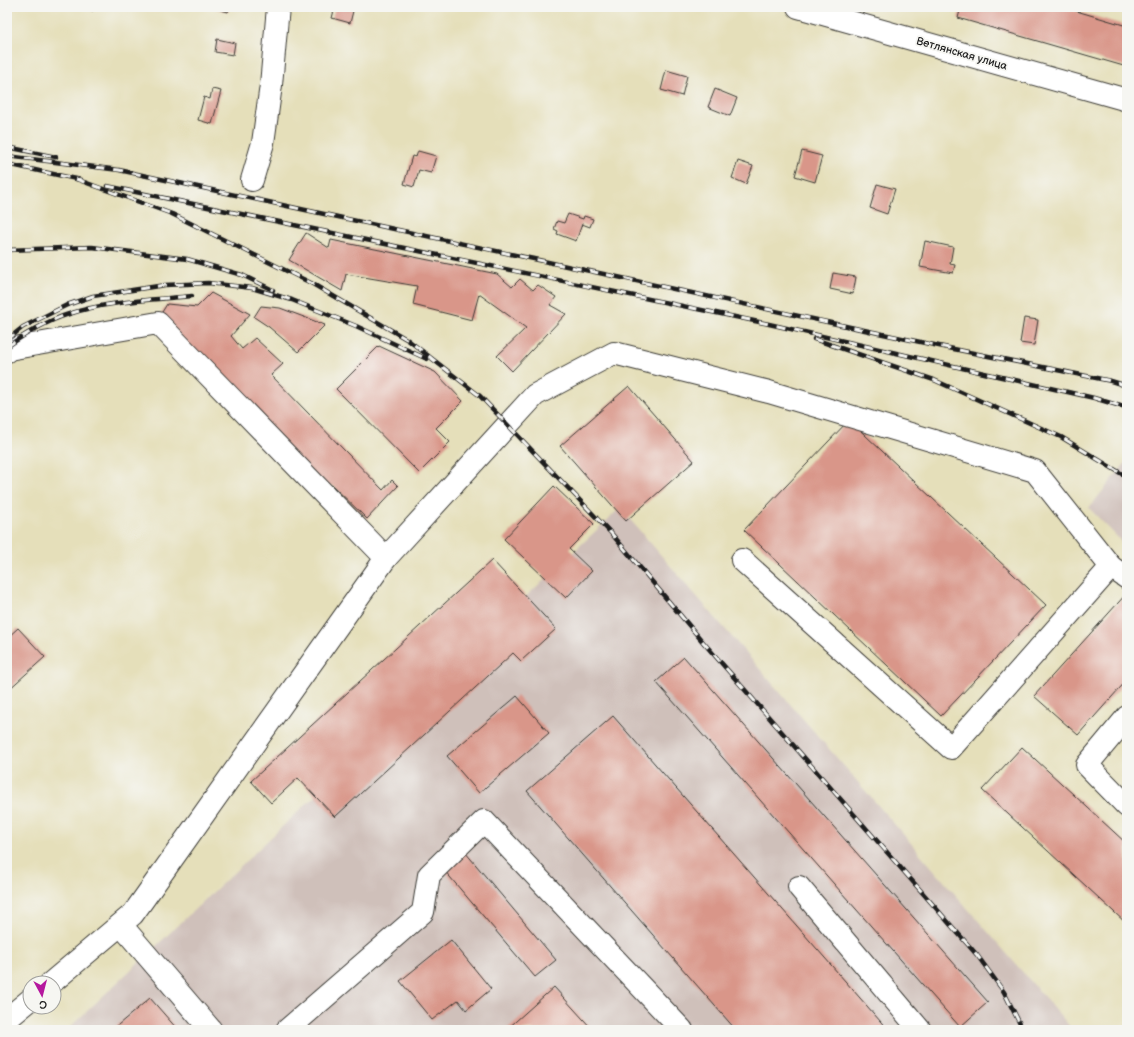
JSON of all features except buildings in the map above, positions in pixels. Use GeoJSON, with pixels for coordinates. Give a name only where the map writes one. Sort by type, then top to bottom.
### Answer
{"type":"FeatureCollection","features":[{"type":"Feature","properties":{"kind":"street"},"geometry":{"type":"LineString","coordinates":[[252,180],[263,143],[272,85],[278,7]]}},
{"type":"Feature","properties":{"kind":"street","name":"Ветлянская улица"},"geometry":{"type":"LineString","coordinates":[[798,7],[1127,100]]}},
{"type":"Feature","properties":{"kind":"street"},"geometry":{"type":"LineString","coordinates":[[7,351],[9,349],[158,324],[386,558]]}},
{"type":"Feature","properties":{"kind":"street"},"geometry":{"type":"LineString","coordinates":[[61,975],[133,914],[386,558],[535,395],[614,353],[769,392],[1035,471],[1119,572],[951,748],[742,560]]}},
{"type":"Feature","properties":{"kind":"street"},"geometry":{"type":"LineString","coordinates":[[1127,717],[1087,765],[1127,806]]}},
{"type":"Feature","properties":{"kind":"street"},"geometry":{"type":"LineString","coordinates":[[287,1030],[423,912],[429,875],[484,821],[682,1030]]}},
{"type":"Feature","properties":{"kind":"street"},"geometry":{"type":"LineString","coordinates":[[799,887],[920,1030]]}},
{"type":"Feature","properties":{"kind":"street"},"geometry":{"type":"LineString","coordinates":[[121,925],[211,1030]]}},
{"type":"Feature","properties":{"kind":"street"},"geometry":{"type":"LineString","coordinates":[[7,1019],[22,1007]]}},
{"type":"Feature","properties":{"kind":"shaded area"},"geometry":{"type":"Polygon","coordinates":[[[1127,461],[1127,547],[1089,508],[1127,461]]]}},
{"type":"Feature","properties":{"kind":"shaded area"},"geometry":{"type":"Polygon","coordinates":[[[620,508],[1073,1030],[67,1030],[620,508]]]}},
{"type":"Feature","properties":{"kind":"railway"},"geometry":{"type":"LineString","coordinates":[[7,147],[56,157]]}},
{"type":"Feature","properties":{"kind":"railway"},"geometry":{"type":"LineString","coordinates":[[7,156],[119,170],[939,346],[1111,381],[1127,386]]}},
{"type":"Feature","properties":{"kind":"railway"},"geometry":{"type":"LineString","coordinates":[[7,164],[81,180]]}},
{"type":"Feature","properties":{"kind":"railway"},"geometry":{"type":"LineString","coordinates":[[76,179],[172,214],[311,283],[408,340],[480,396],[611,533],[703,642],[977,955],[1004,992],[1023,1030]]}},
{"type":"Feature","properties":{"kind":"railway"},"geometry":{"type":"LineString","coordinates":[[107,186],[769,324],[1094,398],[1127,408]]}},
{"type":"Feature","properties":{"kind":"railway"},"geometry":{"type":"LineString","coordinates":[[7,250],[92,247],[187,259],[242,275],[273,290]]}},
{"type":"Feature","properties":{"kind":"railway"},"geometry":{"type":"LineString","coordinates":[[7,340],[23,327],[67,305],[93,296],[165,285],[208,283],[252,288],[292,300],[356,326],[427,359]]}},
{"type":"Feature","properties":{"kind":"railway"},"geometry":{"type":"LineString","coordinates":[[7,347],[45,324],[84,310],[114,304],[192,296]]}},
{"type":"Feature","properties":{"kind":"railway"},"geometry":{"type":"LineString","coordinates":[[814,339],[934,380],[1061,437],[1127,477]]}}]}
